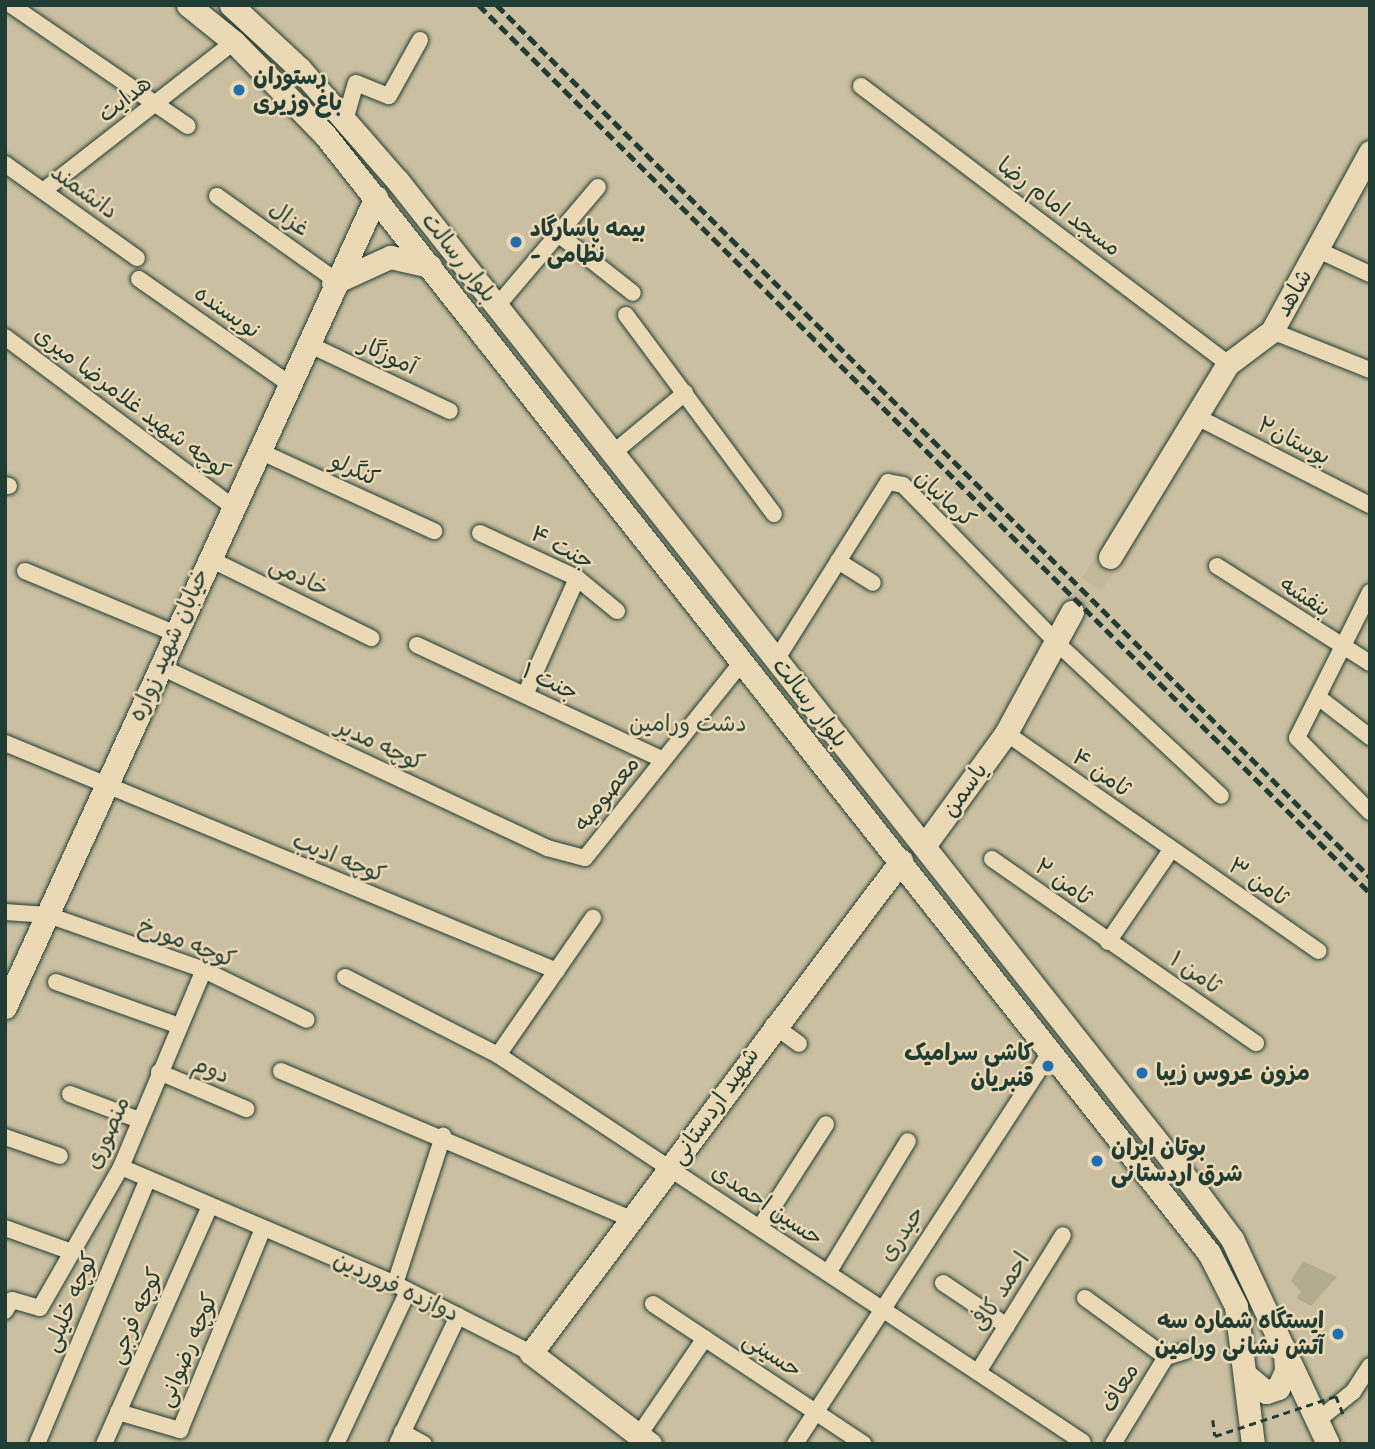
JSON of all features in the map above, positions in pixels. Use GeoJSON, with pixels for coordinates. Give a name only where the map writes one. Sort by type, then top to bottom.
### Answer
{"type":"FeatureCollection","features":[{"type":"Feature","properties":{"kind":"main road","name":"بلوار رسالت"},"geometry":{"type":"LineString","coordinates":[[188,5],[234,42],[376,197],[1209,1253],[1236,1306],[1254,1444]]}},
{"type":"Feature","properties":{"kind":"main road","name":"بلوار رسالت"},"geometry":{"type":"LineString","coordinates":[[230,5],[346,117],[1232,1239],[1326,1434]]}},
{"type":"Feature","properties":{"kind":"main road","name":"شاهد"},"geometry":{"type":"LineString","coordinates":[[1110,557],[1228,364],[1272,331],[1370,152]]}},
{"type":"Feature","properties":{"kind":"main road","name":"خیابان شهید زواره"},"geometry":{"type":"LineString","coordinates":[[5,1007],[334,281],[376,197]]}},
{"type":"Feature","properties":{"kind":"main road"},"geometry":{"type":"LineString","coordinates":[[334,281],[390,257],[430,266]]}},
{"type":"Feature","properties":{"kind":"main road"},"geometry":{"type":"LineString","coordinates":[[516,374],[537,357]]}},
{"type":"Feature","properties":{"kind":"main road","name":"یاسمن"},"geometry":{"type":"LineString","coordinates":[[924,846],[1006,733],[1072,612]]}},
{"type":"Feature","properties":{"kind":"main road","name":"شهید اردستانی"},"geometry":{"type":"LineString","coordinates":[[531,1353],[672,1168],[773,1025],[901,861]]}},
{"type":"Feature","properties":{"kind":"main road"},"geometry":{"type":"LineString","coordinates":[[1247,1376],[1266,1392],[1278,1388],[1286,1371],[1284,1343]]}},
{"type":"Feature","properties":{"kind":"main road","name":"دوازده فروردین"},"geometry":{"type":"LineString","coordinates":[[531,1353],[644,1439]]}},
{"type":"Feature","properties":{"kind":"street"},"geometry":{"type":"LineString","coordinates":[[11,5],[188,126]]}},
{"type":"Feature","properties":{"kind":"street"},"geometry":{"type":"LineString","coordinates":[[346,117],[356,83],[389,96],[420,40]]}},
{"type":"Feature","properties":{"kind":"street","name":"هدایت"},"geometry":{"type":"LineString","coordinates":[[43,191],[234,42]]}},
{"type":"Feature","properties":{"kind":"street","name":"مسجد امام رضا"},"geometry":{"type":"LineString","coordinates":[[861,86],[1228,364]]}},
{"type":"Feature","properties":{"kind":"street","name":"دانشمند"},"geometry":{"type":"LineString","coordinates":[[5,163],[136,258]]}},
{"type":"Feature","properties":{"kind":"street"},"geometry":{"type":"LineString","coordinates":[[497,306],[598,187]]}},
{"type":"Feature","properties":{"kind":"street","name":"غزال"},"geometry":{"type":"LineString","coordinates":[[217,196],[334,281]]}},
{"type":"Feature","properties":{"kind":"street"},"geometry":{"type":"LineString","coordinates":[[558,234],[633,293]]}},
{"type":"Feature","properties":{"kind":"street"},"geometry":{"type":"LineString","coordinates":[[1318,250],[1370,274]]}},
{"type":"Feature","properties":{"kind":"street","name":"نویسنده"},"geometry":{"type":"LineString","coordinates":[[139,279],[288,383]]}},
{"type":"Feature","properties":{"kind":"street"},"geometry":{"type":"LineString","coordinates":[[626,315],[774,514]]}},
{"type":"Feature","properties":{"kind":"street"},"geometry":{"type":"LineString","coordinates":[[1272,331],[1370,370]]}},
{"type":"Feature","properties":{"kind":"street","name":"کوچه شهید غلامرضا میری"},"geometry":{"type":"LineString","coordinates":[[5,337],[232,506]]}},
{"type":"Feature","properties":{"kind":"street","name":"آموزگار"},"geometry":{"type":"LineString","coordinates":[[306,343],[450,411]]}},
{"type":"Feature","properties":{"kind":"street"},"geometry":{"type":"LineString","coordinates":[[613,453],[685,393]]}},
{"type":"Feature","properties":{"kind":"street","name":"بوستان۲"},"geometry":{"type":"LineString","coordinates":[[1198,417],[1370,505]]}},
{"type":"Feature","properties":{"kind":"street","name":"کنگرلو"},"geometry":{"type":"LineString","coordinates":[[257,450],[434,531]]}},
{"type":"Feature","properties":{"kind":"street","name":"کرمانیان"},"geometry":{"type":"LineString","coordinates":[[776,660],[888,482],[904,485],[1057,643]]}},
{"type":"Feature","properties":{"kind":"street","name":"جنت ۴"},"geometry":{"type":"LineString","coordinates":[[480,533],[577,578],[617,611]]}},
{"type":"Feature","properties":{"kind":"street","name":"خادمی"},"geometry":{"type":"LineString","coordinates":[[208,558],[371,638]]}},
{"type":"Feature","properties":{"kind":"street"},"geometry":{"type":"LineString","coordinates":[[838,561],[873,583]]}},
{"type":"Feature","properties":{"kind":"street","name":"بنفشه"},"geometry":{"type":"LineString","coordinates":[[1217,566],[1342,648],[1370,663]]}},
{"type":"Feature","properties":{"kind":"street"},"geometry":{"type":"LineString","coordinates":[[25,571],[174,632]]}},
{"type":"Feature","properties":{"kind":"street"},"geometry":{"type":"LineString","coordinates":[[525,695],[577,578]]}},
{"type":"Feature","properties":{"kind":"street"},"geometry":{"type":"LineString","coordinates":[[1370,592],[1297,738],[1370,812]]}},
{"type":"Feature","properties":{"kind":"street"},"geometry":{"type":"LineString","coordinates":[[1057,643],[1221,796]]}},
{"type":"Feature","properties":{"kind":"street","name":"جنت ۱"},"geometry":{"type":"LineString","coordinates":[[416,645],[664,760]]}},
{"type":"Feature","properties":{"kind":"street","name":"معصومیه"},"geometry":{"type":"LineString","coordinates":[[585,858],[743,661]]}},
{"type":"Feature","properties":{"kind":"street","name":"کوچه مدیر"},"geometry":{"type":"LineString","coordinates":[[159,666],[547,848],[585,858]]}},
{"type":"Feature","properties":{"kind":"street"},"geometry":{"type":"LineString","coordinates":[[1318,697],[1370,737]]}},
{"type":"Feature","properties":{"kind":"street","name":"ثامن ۴"},"geometry":{"type":"LineString","coordinates":[[1006,733],[1171,850]]}},
{"type":"Feature","properties":{"kind":"street","name":"کوچه ادیب"},"geometry":{"type":"LineString","coordinates":[[5,743],[105,787],[556,971]]}},
{"type":"Feature","properties":{"kind":"street"},"geometry":{"type":"LineString","coordinates":[[1108,942],[1171,850]]}},
{"type":"Feature","properties":{"kind":"street","name":"ثامن ۳"},"geometry":{"type":"LineString","coordinates":[[1171,850],[1319,951]]}},
{"type":"Feature","properties":{"kind":"street","name":"ثامن ۲"},"geometry":{"type":"LineString","coordinates":[[992,859],[1108,942]]}},
{"type":"Feature","properties":{"kind":"street","name":"کوچه مورخ"},"geometry":{"type":"LineString","coordinates":[[5,912],[48,915],[204,971],[307,1020]]}},
{"type":"Feature","properties":{"kind":"street"},"geometry":{"type":"LineString","coordinates":[[498,1055],[593,918]]}},
{"type":"Feature","properties":{"kind":"street","name":"ثامن ۱"},"geometry":{"type":"LineString","coordinates":[[1108,942],[1256,1043]]}},
{"type":"Feature","properties":{"kind":"street","name":"منصوری"},"geometry":{"type":"LineString","coordinates":[[5,1311],[12,1300],[40,1308],[121,1167],[177,1025],[204,971]]}},
{"type":"Feature","properties":{"kind":"street","name":"حسین احمدی"},"geometry":{"type":"LineString","coordinates":[[345,977],[498,1055],[1083,1442]]}},
{"type":"Feature","properties":{"kind":"street"},"geometry":{"type":"LineString","coordinates":[[56,982],[177,1025]]}},
{"type":"Feature","properties":{"kind":"street"},"geometry":{"type":"LineString","coordinates":[[773,1025],[799,1044]]}},
{"type":"Feature","properties":{"kind":"street","name":"حیدری"},"geometry":{"type":"LineString","coordinates":[[795,1444],[881,1307],[1051,1051]]}},
{"type":"Feature","properties":{"kind":"street"},"geometry":{"type":"LineString","coordinates":[[281,1070],[443,1136],[632,1220]]}},
{"type":"Feature","properties":{"kind":"street","name":"دوم"},"geometry":{"type":"LineString","coordinates":[[159,1072],[246,1109]]}},
{"type":"Feature","properties":{"kind":"street"},"geometry":{"type":"LineString","coordinates":[[70,1094],[139,1120]]}},
{"type":"Feature","properties":{"kind":"street"},"geometry":{"type":"LineString","coordinates":[[760,1227],[826,1124]]}},
{"type":"Feature","properties":{"kind":"street"},"geometry":{"type":"LineString","coordinates":[[336,1444],[402,1288],[443,1136]]}},
{"type":"Feature","properties":{"kind":"street"},"geometry":{"type":"LineString","coordinates":[[5,1138],[60,1156]]}},
{"type":"Feature","properties":{"kind":"street"},"geometry":{"type":"LineString","coordinates":[[828,1273],[908,1140]]}},
{"type":"Feature","properties":{"kind":"street","name":"دوازده فروردین"},"geometry":{"type":"LineString","coordinates":[[121,1167],[402,1288],[531,1353]]}},
{"type":"Feature","properties":{"kind":"street","name":"کوچه خلیلی"},"geometry":{"type":"LineString","coordinates":[[37,1444],[148,1179]]}},
{"type":"Feature","properties":{"kind":"street","name":"کوچه فرجی"},"geometry":{"type":"LineString","coordinates":[[104,1444],[210,1206]]}},
{"type":"Feature","properties":{"kind":"street"},"geometry":{"type":"LineString","coordinates":[[5,1228],[72,1252]]}},
{"type":"Feature","properties":{"kind":"street","name":"کوچه رضوانی"},"geometry":{"type":"LineString","coordinates":[[118,1412],[180,1430],[263,1229]]}},
{"type":"Feature","properties":{"kind":"street","name":"احمد کافی"},"geometry":{"type":"LineString","coordinates":[[978,1372],[1063,1235]]}},
{"type":"Feature","properties":{"kind":"street"},"geometry":{"type":"LineString","coordinates":[[943,1283],[1007,1326]]}},
{"type":"Feature","properties":{"kind":"street"},"geometry":{"type":"LineString","coordinates":[[1085,1298],[1166,1357],[1186,1351]]}},
{"type":"Feature","properties":{"kind":"street","name":"حسینی"},"geometry":{"type":"LineString","coordinates":[[653,1304],[864,1444]]}},
{"type":"Feature","properties":{"kind":"street"},"geometry":{"type":"LineString","coordinates":[[425,1444],[400,1438],[458,1316]]}},
{"type":"Feature","properties":{"kind":"street"},"geometry":{"type":"LineString","coordinates":[[644,1439],[705,1338]]}},
{"type":"Feature","properties":{"kind":"street","name":"معاف"},"geometry":{"type":"LineString","coordinates":[[1113,1444],[1166,1357]]}},
{"type":"Feature","properties":{"kind":"street"},"geometry":{"type":"LineString","coordinates":[[1326,1434],[1370,1366]]}},
{"type":"Feature","properties":{"kind":"path"},"geometry":{"type":"LineString","coordinates":[[1213,1420],[1215,1436],[1336,1396],[1345,1418]]}},
{"type":"Feature","properties":{"kind":"green space","name":"دشت ورامین"},"geometry":{"type":"Polygon","coordinates":[[[5,5],[1370,5],[1370,1444],[5,1444],[5,5]]]}},
{"type":"Feature","properties":{"kind":"building"},"geometry":{"type":"Polygon","coordinates":[[[1303,1261],[1337,1277],[1311,1306],[1296,1298],[1301,1292],[1291,1281],[1303,1261]]]}},
{"type":"Feature","properties":{"kind":"tunnel"},"geometry":{"type":"LineString","coordinates":[[1072,612],[1110,557]]}},
{"type":"Feature","properties":{"kind":"railway"},"geometry":{"type":"LineString","coordinates":[[479,5],[1370,893]]}},
{"type":"Feature","properties":{"kind":"railway"},"geometry":{"type":"LineString","coordinates":[[497,5],[1370,877]]}},
{"type":"Feature","properties":{"kind":"place","name":"رستوران باغ وزیری"},"geometry":{"type":"Point","coordinates":[239,90]}},
{"type":"Feature","properties":{"kind":"place","name":"بیمه پاسارگاد - نظامی"},"geometry":{"type":"Point","coordinates":[516,242]}},
{"type":"Feature","properties":{"kind":"place","name":"کاشی سرامیک قنبریان"},"geometry":{"type":"Point","coordinates":[1048,1066]}},
{"type":"Feature","properties":{"kind":"place","name":"مزون عروس زیبا"},"geometry":{"type":"Point","coordinates":[1142,1073]}},
{"type":"Feature","properties":{"kind":"place","name":"بوتان ایران شرق اردستانی"},"geometry":{"type":"Point","coordinates":[1097,1161]}},
{"type":"Feature","properties":{"kind":"place","name":"ایستگاه شماره سه آتش نشانی ورامین"},"geometry":{"type":"Point","coordinates":[1338,1334]}}]}
